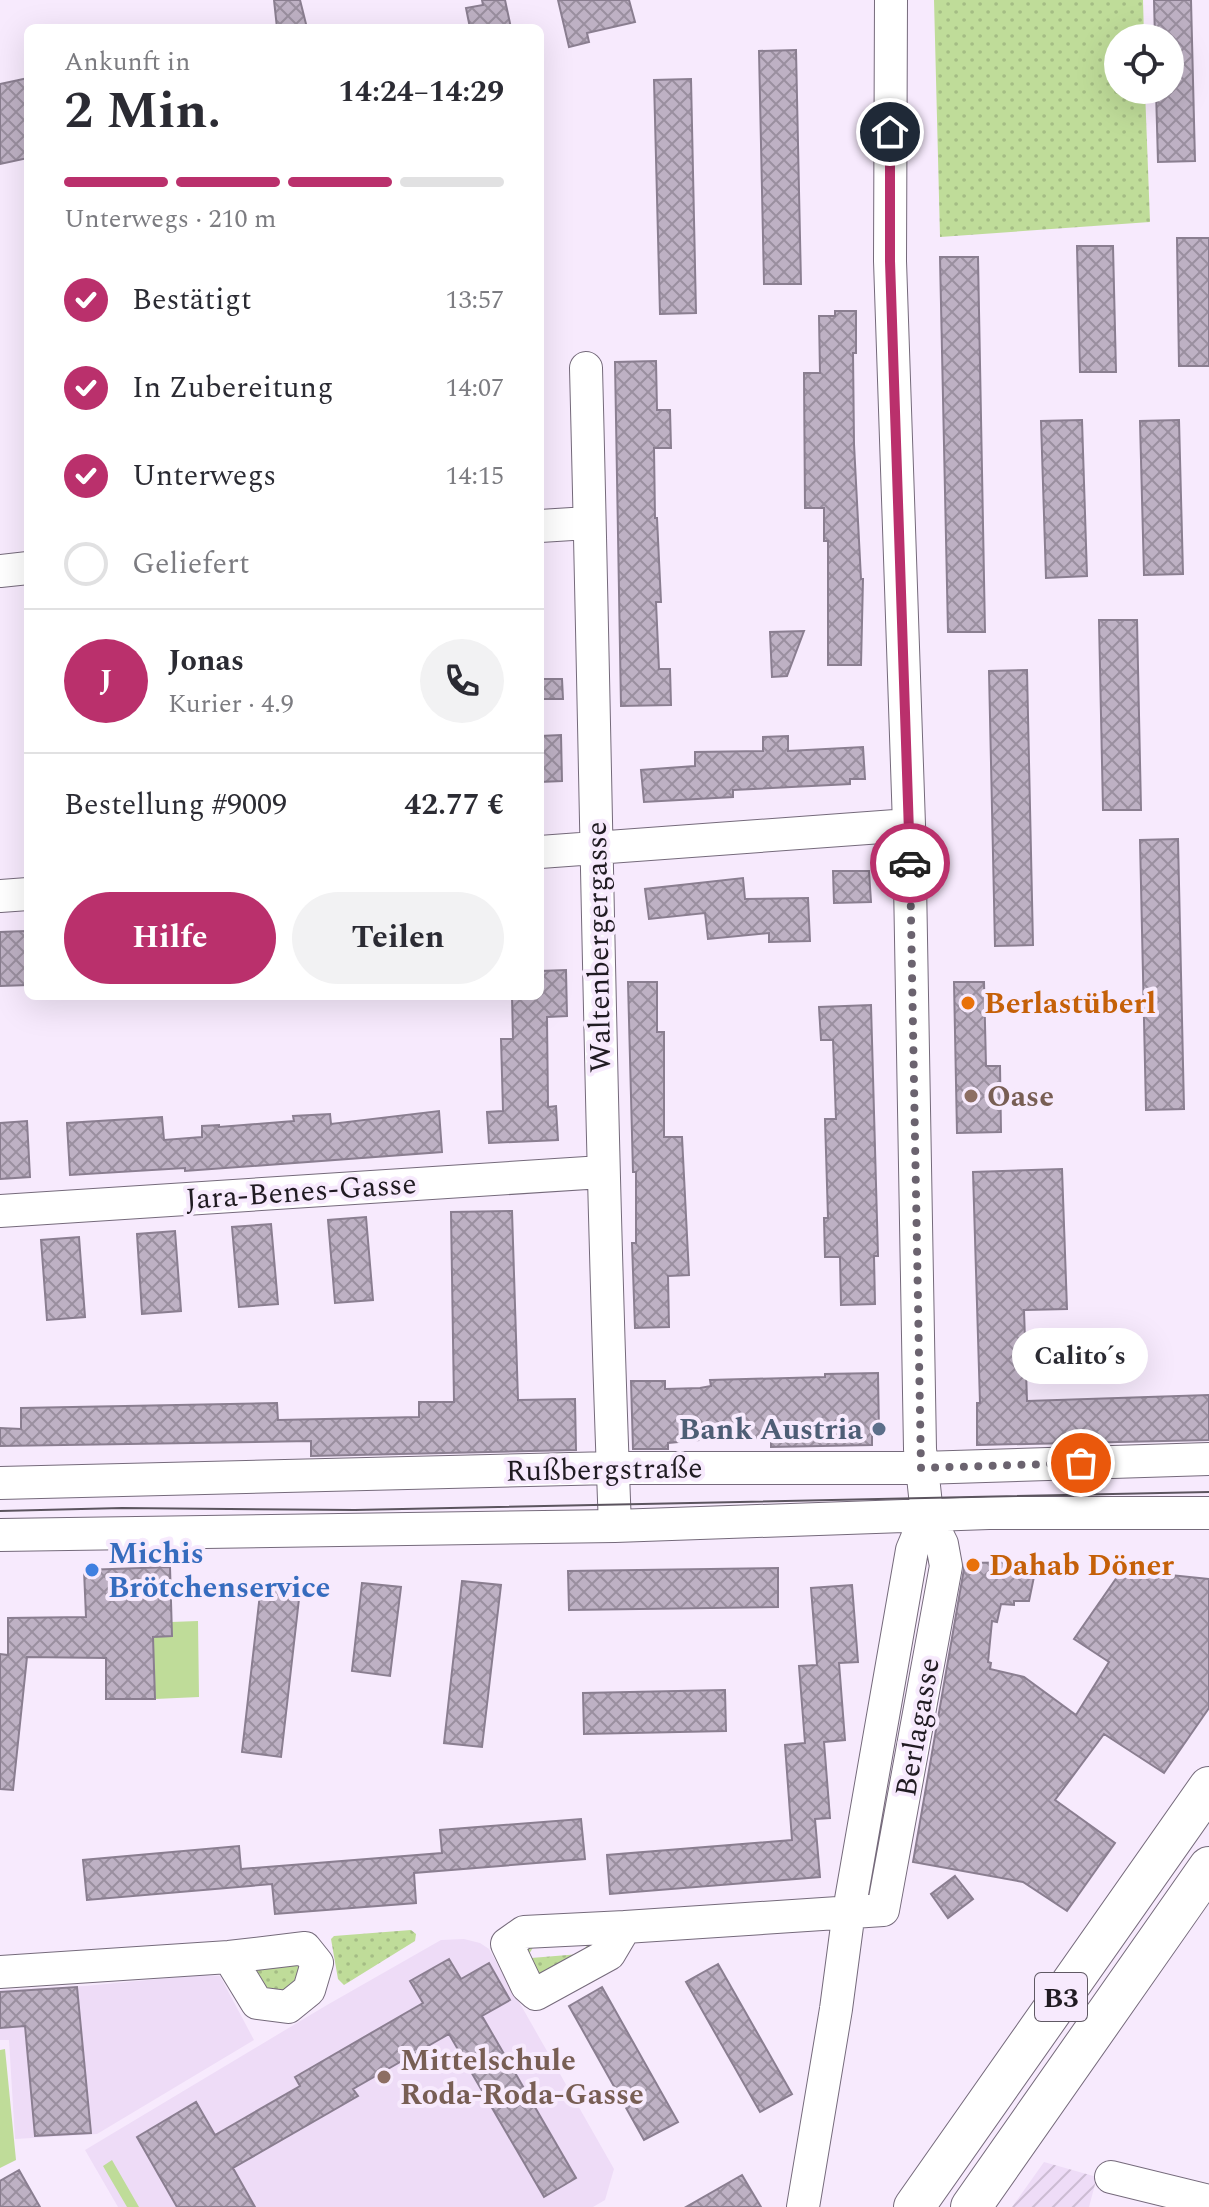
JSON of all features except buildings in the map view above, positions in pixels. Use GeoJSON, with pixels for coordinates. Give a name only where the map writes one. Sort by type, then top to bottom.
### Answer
{"type":"FeatureCollection","features":[{"type":"Feature","properties":{"kind":"main road","name":"B3"},"geometry":{"type":"LineString","coordinates":[[914,2207],[1209,1787]]}},
{"type":"Feature","properties":{"kind":"main road","name":"B3"},"geometry":{"type":"LineString","coordinates":[[971,2207],[1209,1867]]}},
{"type":"Feature","properties":{"kind":"street","name":"Berlagasse"},"geometry":{"type":"LineString","coordinates":[[849,1911],[883,1910],[946,1566],[942,1544],[927,1514],[921,1468],[909,825],[890,261],[891,0]]}},
{"type":"Feature","properties":{"kind":"street","name":"Waltenbergergasse"},"geometry":{"type":"LineString","coordinates":[[586,368],[598,847],[602,1172],[615,1526]]}},
{"type":"Feature","properties":{"kind":"street"},"geometry":{"type":"LineString","coordinates":[[544,526],[588,523]]}},
{"type":"Feature","properties":{"kind":"street"},"geometry":{"type":"LineString","coordinates":[[0,571],[24,568]]}},
{"type":"Feature","properties":{"kind":"street"},"geometry":{"type":"LineString","coordinates":[[544,852],[909,825]]}},
{"type":"Feature","properties":{"kind":"street"},"geometry":{"type":"LineString","coordinates":[[0,896],[24,894]]}},
{"type":"Feature","properties":{"kind":"street","name":"Jara-Benes-Gasse"},"geometry":{"type":"LineString","coordinates":[[0,1211],[602,1172]]}},
{"type":"Feature","properties":{"kind":"street","name":"Rußbergstraße"},"geometry":{"type":"LineString","coordinates":[[0,1483],[612,1468],[921,1468],[1209,1459]]}},
{"type":"Feature","properties":{"kind":"street","name":"Rußbergstraße"},"geometry":{"type":"LineString","coordinates":[[0,1535],[615,1526],[927,1514],[1209,1513]]}},
{"type":"Feature","properties":{"kind":"street","name":"Berlagasse"},"geometry":{"type":"LineString","coordinates":[[803,2207],[849,1911],[912,1550],[927,1514]]}},
{"type":"Feature","properties":{"kind":"street"},"geometry":{"type":"LineString","coordinates":[[625,1927],[609,1954],[536,1994],[527,1986],[507,1944],[524,1932],[849,1911]]}},
{"type":"Feature","properties":{"kind":"street"},"geometry":{"type":"LineString","coordinates":[[0,1972],[229,1957]]}},
{"type":"Feature","properties":{"kind":"street"},"geometry":{"type":"LineString","coordinates":[[1111,2177],[1209,2201]]}},
{"type":"Feature","properties":{"kind":"shaded area","name":"Mittelschule Roda-Roda-Gasse"},"geometry":{"type":"Polygon","coordinates":[[[464,1939],[489,1949],[614,2169],[605,2200],[593,2207],[118,2207],[85,2150],[441,1940],[464,1939]]]}},
{"type":"Feature","properties":{"kind":"shaded area"},"geometry":{"type":"Polygon","coordinates":[[[220,1976],[254,2040],[97,2134],[15,2139],[9,2040],[0,2040],[0,1990],[220,1976]]]}},
{"type":"Feature","properties":{"kind":"shaded area"},"geometry":{"type":"Polygon","coordinates":[[[1044,2162],[1097,2177],[1089,2207],[1012,2207],[1044,2162]]]}},
{"type":"Feature","properties":{"kind":"green space"},"geometry":{"type":"Polygon","coordinates":[[[934,0],[1143,0],[1144,24],[1104,24],[1104,104],[1146,104],[1150,222],[940,237],[934,0]]]}},
{"type":"Feature","properties":{"kind":"green space"},"geometry":{"type":"Polygon","coordinates":[[[198,1621],[199,1697],[155,1699],[153,1637],[171,1622],[198,1621]]]}},
{"type":"Feature","properties":{"kind":"green space"},"geometry":{"type":"Polygon","coordinates":[[[411,1930],[416,1934],[415,1941],[344,1985],[338,1979],[331,1939],[334,1936],[411,1930]]]}},
{"type":"Feature","properties":{"kind":"green space"},"geometry":{"type":"Polygon","coordinates":[[[595,1936],[600,1942],[546,1977],[538,1974],[523,1955],[531,1940],[535,1944],[528,1956],[531,1958],[580,1954],[595,1936]]]}},
{"type":"Feature","properties":{"kind":"green space"},"geometry":{"type":"Polygon","coordinates":[[[296,1963],[303,1971],[286,1993],[261,1991],[254,1964],[296,1963]]]}},
{"type":"Feature","properties":{"kind":"green space"},"geometry":{"type":"Polygon","coordinates":[[[5,2049],[16,2160],[0,2168],[0,2050],[5,2049]]]}},
{"type":"Feature","properties":{"kind":"green space"},"geometry":{"type":"Polygon","coordinates":[[[112,2160],[139,2207],[127,2207],[103,2166],[112,2160]]]}},
{"type":"Feature","properties":{"kind":"tram line"},"geometry":{"type":"LineString","coordinates":[[0,1511],[122,1508],[355,1510],[1209,1492]]}},
{"type":"Feature","properties":{"kind":"way so far"},"geometry":{"type":"LineString","coordinates":[[910,863],[921,1468],[1081,1463]]}},
{"type":"Feature","properties":{"kind":"place","name":"Berlastüberl"},"geometry":{"type":"Point","coordinates":[968,1003]}},
{"type":"Feature","properties":{"kind":"place","name":"Oase"},"geometry":{"type":"Point","coordinates":[971,1096]}},
{"type":"Feature","properties":{"kind":"place","name":"Bank Austria"},"geometry":{"type":"Point","coordinates":[879,1429]}},
{"type":"Feature","properties":{"kind":"place","name":"Calito´s"},"geometry":{"type":"Point","coordinates":[1081,1463]}},
{"type":"Feature","properties":{"kind":"place","name":"Dahab Döner"},"geometry":{"type":"Point","coordinates":[973,1565]}},
{"type":"Feature","properties":{"kind":"place","name":"Michis Brötchenservice"},"geometry":{"type":"Point","coordinates":[92,1570]}},
{"type":"Feature","properties":{"kind":"place","name":"Mittelschule Roda-Roda-Gasse"},"geometry":{"type":"Point","coordinates":[384,2077]}},
{"type":"Feature","properties":{"kind":"route"},"geometry":{"type":"LineString","coordinates":[[890,132],[890,261],[910,863]]}}]}
